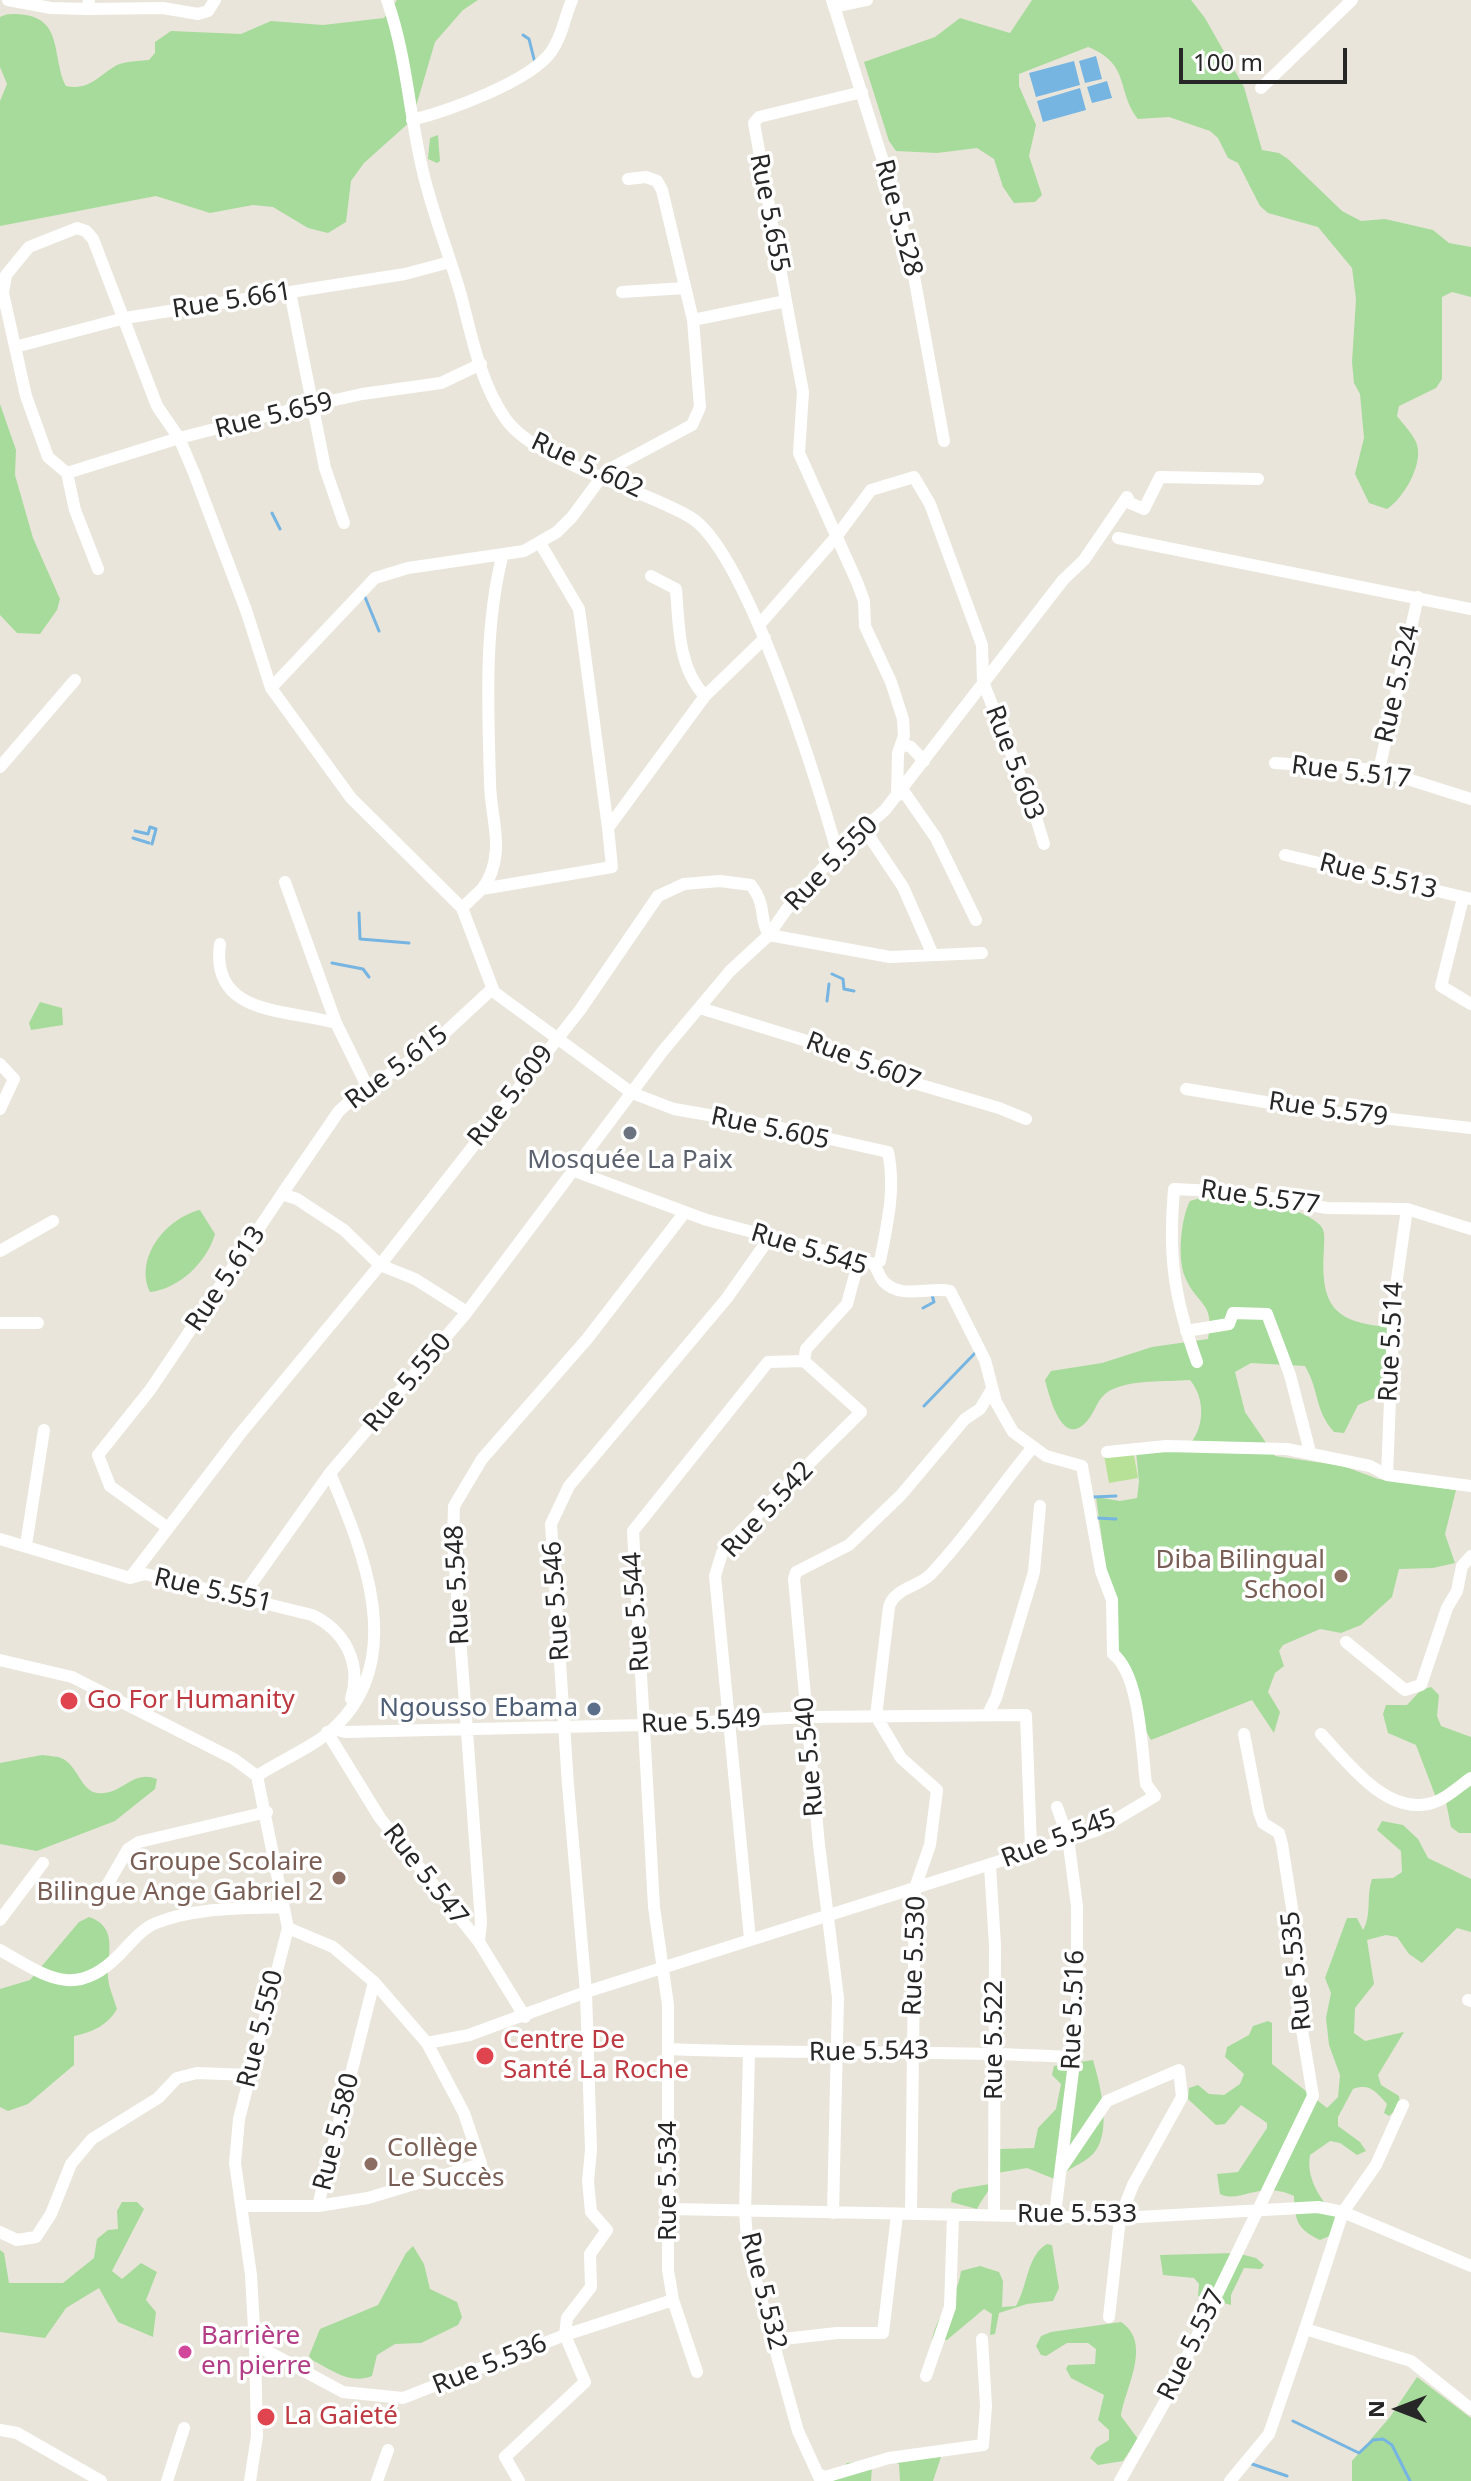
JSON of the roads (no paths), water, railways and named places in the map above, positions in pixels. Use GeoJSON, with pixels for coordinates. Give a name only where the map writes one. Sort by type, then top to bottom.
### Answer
{"type":"FeatureCollection","features":[{"type":"Feature","properties":{"kind":"street"},"geometry":{"type":"LineString","coordinates":[[8,0],[51,8],[88,4],[163,8],[198,14],[208,11],[215,0]]}},
{"type":"Feature","properties":{"kind":"street","name":"Rue 5.602"},"geometry":{"type":"LineString","coordinates":[[387,0],[404,64],[412,120],[450,262],[481,364],[502,415],[513,430],[530,442],[681,512],[707,531],[765,638],[837,852]]}},
{"type":"Feature","properties":{"kind":"street"},"geometry":{"type":"LineString","coordinates":[[412,120],[445,111],[520,79],[538,67],[564,30],[572,0]]}},
{"type":"Feature","properties":{"kind":"street"},"geometry":{"type":"LineString","coordinates":[[833,3],[867,0]]}},
{"type":"Feature","properties":{"kind":"street"},"geometry":{"type":"LineString","coordinates":[[1261,88],[1352,0]]}},
{"type":"Feature","properties":{"kind":"street","name":"Rue 5.528"},"geometry":{"type":"LineString","coordinates":[[833,3],[912,265],[944,441]]}},
{"type":"Feature","properties":{"kind":"street","name":"Rue 5.655"},"geometry":{"type":"LineString","coordinates":[[693,320],[786,301],[754,123],[759,117],[862,92]]}},
{"type":"Feature","properties":{"kind":"street"},"geometry":{"type":"LineString","coordinates":[[271,688],[375,578],[408,568],[502,557],[540,543],[572,517],[601,475],[696,421],[700,407],[693,320],[662,190],[657,181],[646,177],[628,179]]}},
{"type":"Feature","properties":{"kind":"street"},"geometry":{"type":"LineString","coordinates":[[98,569],[75,510],[67,473],[48,457],[26,396],[3,293],[6,275],[29,247],[77,228],[86,231],[93,239],[157,406],[179,438],[246,610],[271,688],[351,798],[462,908],[492,989]]}},
{"type":"Feature","properties":{"kind":"street","name":"Rue 5.661"},"geometry":{"type":"LineString","coordinates":[[15,347],[125,318],[405,274],[450,262]]}},
{"type":"Feature","properties":{"kind":"street"},"geometry":{"type":"LineString","coordinates":[[622,292],[685,288]]}},
{"type":"Feature","properties":{"kind":"street"},"geometry":{"type":"LineString","coordinates":[[290,292],[325,468],[344,523]]}},
{"type":"Feature","properties":{"kind":"street"},"geometry":{"type":"LineString","coordinates":[[786,301],[803,392],[799,453],[864,601],[865,626],[898,699],[904,724],[898,753],[900,792],[936,838],[976,920]]}},
{"type":"Feature","properties":{"kind":"street","name":"Rue 5.659"},"geometry":{"type":"LineString","coordinates":[[67,473],[179,438],[362,394],[419,389],[441,383],[481,364]]}},
{"type":"Feature","properties":{"kind":"street","name":"Rue 5.603"},"geometry":{"type":"LineString","coordinates":[[836,537],[871,490],[914,477],[930,504],[982,645],[983,682],[1044,844]]}},
{"type":"Feature","properties":{"kind":"street","name":"Rue 5.550"},"geometry":{"type":"LineString","coordinates":[[242,1597],[330,1473],[467,1312],[700,1008],[730,971],[769,935],[786,910],[837,852],[865,830],[900,792],[1063,580],[1084,560],[1127,497],[1130,503],[1144,509],[1160,477],[1258,479]]}},
{"type":"Feature","properties":{"kind":"street"},"geometry":{"type":"LineString","coordinates":[[759,625],[836,537]]}},
{"type":"Feature","properties":{"kind":"street"},"geometry":{"type":"LineString","coordinates":[[1118,538],[1471,609]]}},
{"type":"Feature","properties":{"kind":"street"},"geometry":{"type":"LineString","coordinates":[[482,889],[612,867],[579,609],[540,543]]}},
{"type":"Feature","properties":{"kind":"street"},"geometry":{"type":"LineString","coordinates":[[462,908],[482,889],[491,875],[496,846],[490,784],[489,654],[491,609],[502,557]]}},
{"type":"Feature","properties":{"kind":"street"},"geometry":{"type":"LineString","coordinates":[[651,576],[676,589],[684,658],[692,682],[705,696]]}},
{"type":"Feature","properties":{"kind":"street","name":"Rue 5.524"},"geometry":{"type":"LineString","coordinates":[[1379,770],[1418,597]]}},
{"type":"Feature","properties":{"kind":"street"},"geometry":{"type":"LineString","coordinates":[[608,828],[705,696],[765,638]]}},
{"type":"Feature","properties":{"kind":"street"},"geometry":{"type":"LineString","coordinates":[[1,764],[75,680]]}},
{"type":"Feature","properties":{"kind":"street"},"geometry":{"type":"LineString","coordinates":[[902,744],[911,747],[924,761]]}},
{"type":"Feature","properties":{"kind":"street","name":"Rue 5.517"},"geometry":{"type":"LineString","coordinates":[[1275,763],[1379,770],[1471,799]]}},
{"type":"Feature","properties":{"kind":"street"},"geometry":{"type":"LineString","coordinates":[[865,830],[903,887],[933,955]]}},
{"type":"Feature","properties":{"kind":"street","name":"Rue 5.513"},"geometry":{"type":"LineString","coordinates":[[1285,855],[1467,899]]}},
{"type":"Feature","properties":{"kind":"street","name":"Rue 5.609"},"geometry":{"type":"LineString","coordinates":[[130,1578],[240,1434],[380,1265],[614,965],[658,896],[684,884],[720,881],[751,885],[763,901],[765,928],[769,935]]}},
{"type":"Feature","properties":{"kind":"street"},"geometry":{"type":"LineString","coordinates":[[285,882],[336,1023],[368,1088]]}},
{"type":"Feature","properties":{"kind":"street"},"geometry":{"type":"LineString","coordinates":[[1467,899],[1441,986],[1471,1004]]}},
{"type":"Feature","properties":{"kind":"street"},"geometry":{"type":"LineString","coordinates":[[769,935],[890,957],[982,953]]}},
{"type":"Feature","properties":{"kind":"street"},"geometry":{"type":"LineString","coordinates":[[220,944],[220,974],[238,998],[255,1006],[336,1023]]}},
{"type":"Feature","properties":{"kind":"street","name":"Rue 5.605"},"geometry":{"type":"LineString","coordinates":[[492,989],[632,1093],[674,1109],[888,1152],[892,1173],[888,1218],[880,1261],[874,1264]]}},
{"type":"Feature","properties":{"kind":"street","name":"Rue 5.615"},"geometry":{"type":"LineString","coordinates":[[282,1194],[339,1111],[424,1052],[492,989]]}},
{"type":"Feature","properties":{"kind":"street","name":"Rue 5.607"},"geometry":{"type":"LineString","coordinates":[[700,1008],[849,1054],[914,1083],[1026,1119]]}},
{"type":"Feature","properties":{"kind":"street"},"geometry":{"type":"LineString","coordinates":[[0,1064],[14,1079],[0,1109]]}},
{"type":"Feature","properties":{"kind":"street","name":"Rue 5.579"},"geometry":{"type":"LineString","coordinates":[[1186,1089],[1320,1111],[1471,1128]]}},
{"type":"Feature","properties":{"kind":"street","name":"Rue 5.545"},"geometry":{"type":"LineString","coordinates":[[427,2043],[469,2035],[525,2017],[586,1992],[1098,1830],[1155,1796],[1146,1784],[1133,1686],[1121,1661],[1113,1654],[1112,1600],[1101,1571],[1082,1466],[1046,1456],[1013,1432],[992,1389],[985,1360],[950,1291],[911,1292],[899,1289],[884,1282],[874,1264],[685,1212],[575,1171]]}},
{"type":"Feature","properties":{"kind":"street","name":"Rue 5.577"},"geometry":{"type":"LineString","coordinates":[[1197,1362],[1172,1274],[1170,1242],[1174,1189],[1236,1192],[1327,1208],[1407,1209],[1471,1229]]}},
{"type":"Feature","properties":{"kind":"street"},"geometry":{"type":"LineString","coordinates":[[282,1194],[297,1199],[344,1230],[380,1265],[415,1279],[467,1312]]}},
{"type":"Feature","properties":{"kind":"street","name":"Rue 5.613"},"geometry":{"type":"LineString","coordinates":[[168,1528],[110,1486],[98,1455],[150,1390],[282,1194]]}},
{"type":"Feature","properties":{"kind":"street","name":"Rue 5.514"},"geometry":{"type":"LineString","coordinates":[[1387,1475],[1394,1300],[1407,1209]]}},
{"type":"Feature","properties":{"kind":"street","name":"Rue 5.548"},"geometry":{"type":"LineString","coordinates":[[479,1942],[481,1922],[453,1541],[454,1506],[482,1459],[587,1339],[685,1212]]}},
{"type":"Feature","properties":{"kind":"street"},"geometry":{"type":"LineString","coordinates":[[0,1251],[53,1221]]}},
{"type":"Feature","properties":{"kind":"street","name":"Rue 5.546"},"geometry":{"type":"LineString","coordinates":[[586,1992],[551,1537],[554,1511],[569,1486],[727,1298],[770,1237]]}},
{"type":"Feature","properties":{"kind":"street"},"geometry":{"type":"LineString","coordinates":[[804,1361],[806,1349],[847,1304],[859,1260]]}},
{"type":"Feature","properties":{"kind":"street"},"geometry":{"type":"LineString","coordinates":[[1186,1331],[1229,1324],[1233,1313],[1267,1314],[1290,1375],[1310,1452]]}},
{"type":"Feature","properties":{"kind":"street"},"geometry":{"type":"LineString","coordinates":[[0,1323],[38,1323]]}},
{"type":"Feature","properties":{"kind":"street","name":"Rue 5.542"},"geometry":{"type":"LineString","coordinates":[[750,1939],[715,1576],[722,1553],[861,1412],[804,1361]]}},
{"type":"Feature","properties":{"kind":"street","name":"Rue 5.544"},"geometry":{"type":"LineString","coordinates":[[663,1967],[654,1907],[633,1531],[768,1362],[804,1361]]}},
{"type":"Feature","properties":{"kind":"street","name":"Rue 5.540"},"geometry":{"type":"LineString","coordinates":[[833,2213],[838,1998],[807,1717],[796,1572],[849,1545],[901,1495],[965,1419],[980,1409],[992,1389]]}},
{"type":"Feature","properties":{"kind":"street"},"geometry":{"type":"LineString","coordinates":[[26,1545],[44,1430]]}},
{"type":"Feature","properties":{"kind":"street"},"geometry":{"type":"LineString","coordinates":[[1107,1452],[1139,1447],[1225,1446],[1310,1452],[1370,1466],[1387,1475],[1471,1486]]}},
{"type":"Feature","properties":{"kind":"street"},"geometry":{"type":"LineString","coordinates":[[876,1716],[891,1599],[930,1576],[985,1512],[1033,1447]]}},
{"type":"Feature","properties":{"kind":"street"},"geometry":{"type":"LineString","coordinates":[[0,1660],[72,1677],[234,1759],[257,1776],[330,1730],[346,1713],[372,1670],[373,1610],[355,1538],[330,1473]]}},
{"type":"Feature","properties":{"kind":"street"},"geometry":{"type":"LineString","coordinates":[[988,1714],[996,1698],[1034,1572],[1040,1506]]}},
{"type":"Feature","properties":{"kind":"street","name":"Rue 5.551"},"geometry":{"type":"LineString","coordinates":[[0,1539],[130,1578],[145,1574],[303,1612],[331,1626],[342,1637],[356,1680],[346,1713]]}},
{"type":"Feature","properties":{"kind":"street"},"geometry":{"type":"LineString","coordinates":[[1346,1642],[1405,1690],[1415,1690],[1421,1685],[1431,1663],[1447,1608],[1457,1591],[1462,1566],[1471,1556]]}},
{"type":"Feature","properties":{"kind":"street","name":"Rue 5.549"},"geometry":{"type":"LineString","coordinates":[[330,1730],[646,1725],[807,1717],[1026,1715],[1031,1847],[1028,1853]]}},
{"type":"Feature","properties":{"kind":"street","name":"Rue 5.530"},"geometry":{"type":"LineString","coordinates":[[876,1716],[901,1758],[937,1790],[930,1845],[915,1888],[911,2214]]}},
{"type":"Feature","properties":{"kind":"street","name":"Rue 5.547"},"geometry":{"type":"LineString","coordinates":[[330,1730],[380,1818],[479,1942],[525,2017]]}},
{"type":"Feature","properties":{"kind":"street","name":"Rue 5.535"},"geometry":{"type":"LineString","coordinates":[[1244,1734],[1263,1823],[1279,1833],[1282,1844],[1299,1953],[1298,2006],[1313,2096],[1259,2208]]}},
{"type":"Feature","properties":{"kind":"street"},"geometry":{"type":"LineString","coordinates":[[1321,1734],[1367,1782],[1397,1801],[1430,1804],[1471,1778]]}},
{"type":"Feature","properties":{"kind":"street","name":"Rue 5.550"},"geometry":{"type":"LineString","coordinates":[[250,2481],[257,2436],[251,2275],[235,2163],[239,2119],[288,1928],[267,1812],[257,1776]]}},
{"type":"Feature","properties":{"kind":"street","name":"Rue 5.516"},"geometry":{"type":"LineString","coordinates":[[1055,2214],[1077,2039],[1077,1906],[1068,1838],[1057,1807]]}},
{"type":"Feature","properties":{"kind":"street"},"geometry":{"type":"LineString","coordinates":[[106,1887],[128,1849],[139,1842],[267,1812]]}},
{"type":"Feature","properties":{"kind":"street"},"geometry":{"type":"LineString","coordinates":[[0,1920],[43,1863]]}},
{"type":"Feature","properties":{"kind":"street","name":"Rue 5.522"},"geometry":{"type":"LineString","coordinates":[[990,1866],[995,1945],[994,2215]]}},
{"type":"Feature","properties":{"kind":"street"},"geometry":{"type":"LineString","coordinates":[[0,1950],[60,1982],[72,1982],[103,1970],[152,1924],[196,1913],[283,1907]]}},
{"type":"Feature","properties":{"kind":"street"},"geometry":{"type":"LineString","coordinates":[[288,1928],[333,1947],[374,1982],[427,2043],[464,2113],[481,2164],[368,2198],[318,2206]]}},
{"type":"Feature","properties":{"kind":"street","name":"Rue 5.534"},"geometry":{"type":"LineString","coordinates":[[663,1967],[669,2049],[671,2209],[668,2270],[673,2300],[697,2372]]}},
{"type":"Feature","properties":{"kind":"street","name":"Rue 5.580"},"geometry":{"type":"LineString","coordinates":[[241,2206],[318,2206],[374,1982]]}},
{"type":"Feature","properties":{"kind":"street","name":"Rue 5.536"},"geometry":{"type":"LineString","coordinates":[[254,2344],[343,2392],[403,2398],[565,2335],[567,2318],[591,2287],[590,2254],[607,2230],[591,2212],[588,2181],[591,2150],[586,1992]]}},
{"type":"Feature","properties":{"kind":"street","name":"Rue 5.543"},"geometry":{"type":"LineString","coordinates":[[669,2049],[837,2054],[912,2050],[1069,2057]]}},
{"type":"Feature","properties":{"kind":"street","name":"Rue 5.532"},"geometry":{"type":"LineString","coordinates":[[749,2053],[745,2212],[754,2277],[798,2431],[820,2478],[889,2458],[983,2445],[986,2406],[982,2339]]}},
{"type":"Feature","properties":{"kind":"street"},"geometry":{"type":"LineString","coordinates":[[1061,2169],[1107,2101],[1179,2070],[1182,2097],[1133,2185],[1120,2218],[1109,2317]]}},
{"type":"Feature","properties":{"kind":"street"},"geometry":{"type":"LineString","coordinates":[[0,2232],[17,2240],[36,2237],[81,2150],[114,2123],[158,2098],[177,2078],[197,2073],[249,2075]]}},
{"type":"Feature","properties":{"kind":"street"},"geometry":{"type":"LineString","coordinates":[[1230,2481],[1269,2434],[1343,2212],[1376,2165],[1403,2105]]}},
{"type":"Feature","properties":{"kind":"street","name":"Rue 5.533"},"geometry":{"type":"LineString","coordinates":[[671,2209],[897,2215],[1055,2214],[1120,2218],[1318,2207],[1343,2212],[1471,2266]]}},
{"type":"Feature","properties":{"kind":"street","name":"Rue 5.537"},"geometry":{"type":"LineString","coordinates":[[1120,2481],[1166,2400],[1259,2208]]}},
{"type":"Feature","properties":{"kind":"street"},"geometry":{"type":"LineString","coordinates":[[774,2340],[837,2333],[883,2333],[897,2215]]}},
{"type":"Feature","properties":{"kind":"street"},"geometry":{"type":"LineString","coordinates":[[926,2376],[950,2307],[953,2215]]}},
{"type":"Feature","properties":{"kind":"street"},"geometry":{"type":"LineString","coordinates":[[519,2481],[505,2457],[585,2382],[565,2335],[673,2300]]}},
{"type":"Feature","properties":{"kind":"street"},"geometry":{"type":"LineString","coordinates":[[1305,2329],[1411,2361],[1471,2409]]}},
{"type":"Feature","properties":{"kind":"street"},"geometry":{"type":"LineString","coordinates":[[167,2481],[184,2428]]}},
{"type":"Feature","properties":{"kind":"street"},"geometry":{"type":"LineString","coordinates":[[0,2430],[17,2433],[101,2481]]}},
{"type":"Feature","properties":{"kind":"street"},"geometry":{"type":"LineString","coordinates":[[377,2481],[388,2450]]}},
{"type":"Feature","properties":{"kind":"water"},"geometry":{"type":"Polygon","coordinates":[[[1096,56],[1102,79],[1085,83],[1079,61],[1096,56]]]}},
{"type":"Feature","properties":{"kind":"water"},"geometry":{"type":"Polygon","coordinates":[[[1074,61],[1080,85],[1036,97],[1029,73],[1074,61]]]}},
{"type":"Feature","properties":{"kind":"water"},"geometry":{"type":"Polygon","coordinates":[[[1107,81],[1112,98],[1092,103],[1087,87],[1107,81]]]}},
{"type":"Feature","properties":{"kind":"water"},"geometry":{"type":"Polygon","coordinates":[[[1080,88],[1086,110],[1043,122],[1037,101],[1080,88]]]}},
{"type":"Feature","properties":{"kind":"waterway"},"geometry":{"type":"LineString","coordinates":[[523,35],[529,39],[535,63]]}},
{"type":"Feature","properties":{"kind":"waterway"},"geometry":{"type":"LineString","coordinates":[[272,513],[280,529]]}},
{"type":"Feature","properties":{"kind":"waterway"},"geometry":{"type":"LineString","coordinates":[[365,597],[379,631]]}},
{"type":"Feature","properties":{"kind":"waterway"},"geometry":{"type":"LineString","coordinates":[[135,831],[148,834],[150,827],[156,829],[152,844]]}},
{"type":"Feature","properties":{"kind":"waterway"},"geometry":{"type":"LineString","coordinates":[[133,838],[149,843]]}},
{"type":"Feature","properties":{"kind":"waterway"},"geometry":{"type":"LineString","coordinates":[[359,913],[360,939],[409,943]]}},
{"type":"Feature","properties":{"kind":"waterway"},"geometry":{"type":"LineString","coordinates":[[332,963],[363,969],[369,977]]}},
{"type":"Feature","properties":{"kind":"waterway"},"geometry":{"type":"LineString","coordinates":[[832,974],[843,979],[844,989],[854,991]]}},
{"type":"Feature","properties":{"kind":"waterway"},"geometry":{"type":"LineString","coordinates":[[827,1001],[829,984]]}},
{"type":"Feature","properties":{"kind":"waterway"},"geometry":{"type":"LineString","coordinates":[[923,1308],[934,1302],[932,1295]]}},
{"type":"Feature","properties":{"kind":"waterway"},"geometry":{"type":"LineString","coordinates":[[924,1406],[977,1351]]}},
{"type":"Feature","properties":{"kind":"waterway"},"geometry":{"type":"LineString","coordinates":[[1093,1497],[1116,1496]]}},
{"type":"Feature","properties":{"kind":"waterway"},"geometry":{"type":"LineString","coordinates":[[1096,1518],[1116,1519]]}},
{"type":"Feature","properties":{"kind":"waterway"},"geometry":{"type":"LineString","coordinates":[[1293,2421],[1359,2453],[1373,2440],[1383,2439],[1392,2445],[1410,2481]]}},
{"type":"Feature","properties":{"kind":"waterway"},"geometry":{"type":"LineString","coordinates":[[1252,2464],[1287,2476]]}},
{"type":"Feature","properties":{"kind":"place","name":"Mosquée La Paix"},"geometry":{"type":"Point","coordinates":[630,1133]}},
{"type":"Feature","properties":{"kind":"place","name":"Diba Bilingual School"},"geometry":{"type":"Point","coordinates":[1341,1576]}},
{"type":"Feature","properties":{"kind":"place","name":"Go For Humanity"},"geometry":{"type":"Point","coordinates":[69,1701]}},
{"type":"Feature","properties":{"kind":"place","name":"Ngousso Ebama"},"geometry":{"type":"Point","coordinates":[594,1709]}},
{"type":"Feature","properties":{"kind":"place","name":"Groupe Scolaire Bilingue Ange Gabriel 2"},"geometry":{"type":"Point","coordinates":[339,1878]}},
{"type":"Feature","properties":{"kind":"place","name":"Centre De Santé La Roche"},"geometry":{"type":"Point","coordinates":[485,2056]}},
{"type":"Feature","properties":{"kind":"place","name":"Collège Le Succès"},"geometry":{"type":"Point","coordinates":[371,2164]}},
{"type":"Feature","properties":{"kind":"place","name":"Barrière en pierre"},"geometry":{"type":"Point","coordinates":[185,2352]}},
{"type":"Feature","properties":{"kind":"place","name":"La Gaieté"},"geometry":{"type":"Point","coordinates":[266,2417]}}]}
